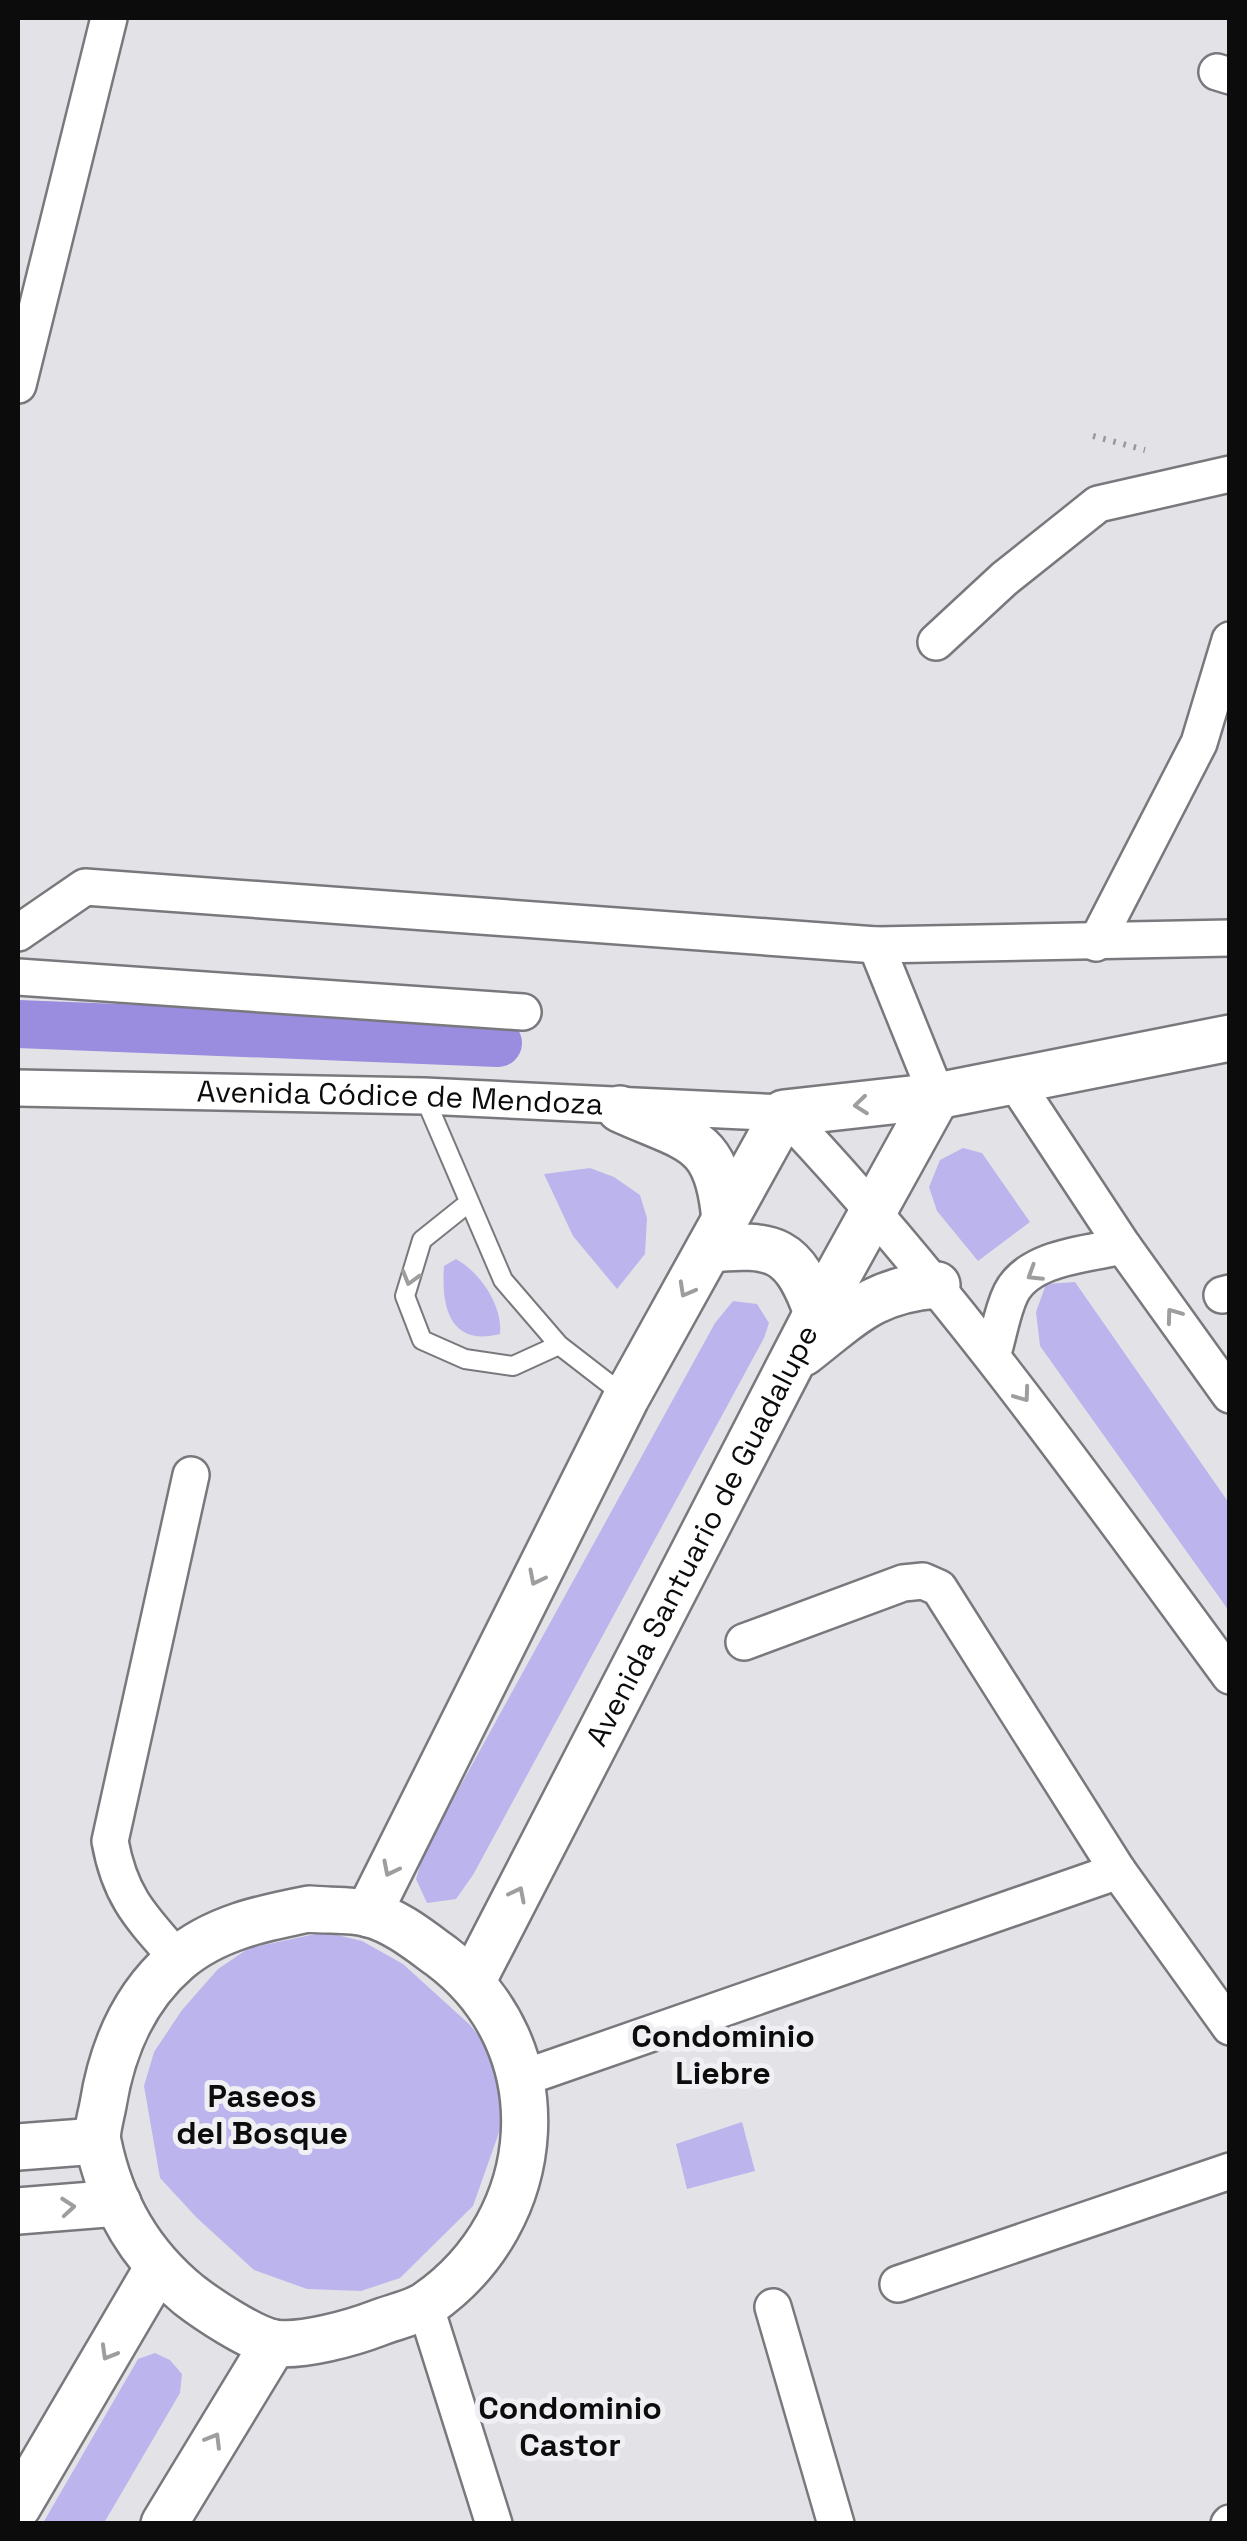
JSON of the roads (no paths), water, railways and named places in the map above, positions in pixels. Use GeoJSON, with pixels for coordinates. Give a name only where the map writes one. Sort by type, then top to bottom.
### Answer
{"type":"FeatureCollection","features":[{"type":"Feature","properties":{"kind":"street"},"geometry":{"type":"LineString","coordinates":[[18,386],[109,18]]}},
{"type":"Feature","properties":{"kind":"street"},"geometry":{"type":"LineString","coordinates":[[936,642],[1004,579],[1098,504],[1230,474]]}},
{"type":"Feature","properties":{"kind":"street"},"geometry":{"type":"LineString","coordinates":[[1096,943],[1199,743],[1230,640]]}},
{"type":"Feature","properties":{"kind":"street"},"geometry":{"type":"LineString","coordinates":[[18,933],[84,887],[876,945],[1230,938]]}},
{"type":"Feature","properties":{"kind":"street"},"geometry":{"type":"LineString","coordinates":[[876,945],[937,1096]]}},
{"type":"Feature","properties":{"kind":"street"},"geometry":{"type":"LineString","coordinates":[[18,977],[523,1012]]}},
{"type":"Feature","properties":{"kind":"street","name":"Avenida Códice de Mendoza"},"geometry":{"type":"LineString","coordinates":[[18,1088],[424,1096],[784,1113],[937,1096],[1230,1038]]}},
{"type":"Feature","properties":{"kind":"street"},"geometry":{"type":"LineString","coordinates":[[1015,1082],[1123,1246],[1230,1395]]}},
{"type":"Feature","properties":{"kind":"street","name":"Avenida Santuario de Guadalupe"},"geometry":{"type":"LineString","coordinates":[[473,1980],[817,1313],[937,1096]]}},
{"type":"Feature","properties":{"kind":"street"},"geometry":{"type":"LineString","coordinates":[[620,1108],[691,1141],[712,1158],[722,1185],[717,1235]]}},
{"type":"Feature","properties":{"kind":"street"},"geometry":{"type":"LineString","coordinates":[[368,1914],[626,1398],[784,1113],[875,1209],[993,1353],[1230,1676]]}},
{"type":"Feature","properties":{"kind":"street"},"geometry":{"type":"LineString","coordinates":[[717,1235],[782,1254],[804,1275],[817,1313]]}},
{"type":"Feature","properties":{"kind":"street"},"geometry":{"type":"LineString","coordinates":[[993,1353],[1012,1291],[1030,1272],[1061,1260],[1123,1246]]}},
{"type":"Feature","properties":{"kind":"street"},"geometry":{"type":"LineString","coordinates":[[793,1360],[876,1297],[899,1288],[938,1286]]}},
{"type":"Feature","properties":{"kind":"street"},"geometry":{"type":"LineString","coordinates":[[178,1959],[131,1906],[117,1877],[110,1840],[191,1475]]}},
{"type":"Feature","properties":{"kind":"street"},"geometry":{"type":"LineString","coordinates":[[744,1642],[903,1583],[923,1581],[939,1588],[1118,1871],[1230,2026]]}},
{"type":"Feature","properties":{"kind":"street"},"geometry":{"type":"LineString","coordinates":[[520,2080],[1118,1871]]}},
{"type":"Feature","properties":{"kind":"street"},"geometry":{"type":"LineString","coordinates":[[309,1910],[368,1914],[405,1929],[473,1980],[496,2012],[520,2080],[527,2119],[516,2192],[480,2257],[425,2306],[348,2334],[274,2343],[207,2309],[157,2269],[128,2229],[98,2141],[111,2058],[138,2004],[178,1959],[246,1920],[309,1910]]}},
{"type":"Feature","properties":{"kind":"street"},"geometry":{"type":"LineString","coordinates":[[18,2147],[98,2141]]}},
{"type":"Feature","properties":{"kind":"street"},"geometry":{"type":"LineString","coordinates":[[898,2284],[1230,2171]]}},
{"type":"Feature","properties":{"kind":"street"},"geometry":{"type":"LineString","coordinates":[[18,2212],[118,2203]]}},
{"type":"Feature","properties":{"kind":"street"},"geometry":{"type":"LineString","coordinates":[[18,2506],[157,2269]]}},
{"type":"Feature","properties":{"kind":"street"},"geometry":{"type":"LineString","coordinates":[[425,2306],[494,2524]]}},
{"type":"Feature","properties":{"kind":"street"},"geometry":{"type":"LineString","coordinates":[[773,2306],[836,2524]]}},
{"type":"Feature","properties":{"kind":"street"},"geometry":{"type":"LineString","coordinates":[[164,2524],[274,2343]]}},
{"type":"Feature","properties":{"kind":"lane"},"geometry":{"type":"LineString","coordinates":[[424,1096],[502,1280],[559,1345],[626,1398]]}},
{"type":"Feature","properties":{"kind":"lane"},"geometry":{"type":"LineString","coordinates":[[467,1204],[422,1240],[405,1296],[422,1340],[465,1359],[513,1366],[559,1345]]}},
{"type":"Feature","properties":{"kind":"waterway"},"geometry":{"type":"LineString","coordinates":[[18,1024],[498,1043]]}},
{"type":"Feature","properties":{"kind":"district","name":"Condominio Liebre"},"geometry":{"type":"Point","coordinates":[723,2054]}},
{"type":"Feature","properties":{"kind":"district","name":"Paseos del Bosque"},"geometry":{"type":"Point","coordinates":[262,2114]}},
{"type":"Feature","properties":{"kind":"district","name":"Condominio Castor"},"geometry":{"type":"Point","coordinates":[570,2426]}}]}
